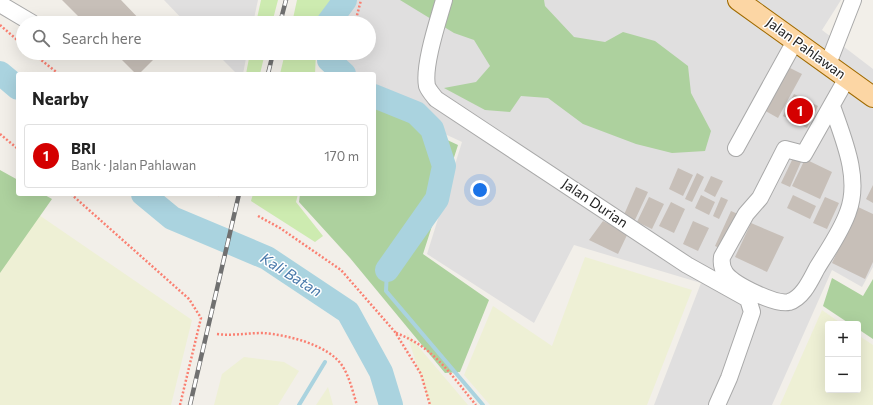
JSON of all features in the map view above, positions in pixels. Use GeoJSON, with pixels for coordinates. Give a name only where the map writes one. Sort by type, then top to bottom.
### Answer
{"type":"FeatureCollection","features":[{"type":"Feature","properties":{"kind":"main road","name":"Jalan Pahlawan"},"geometry":{"type":"LineString","coordinates":[[738,0],[873,97]]}},
{"type":"Feature","properties":{"kind":"street","name":"Jalan Durian"},"geometry":{"type":"LineString","coordinates":[[444,0],[429,59],[427,79],[428,89],[436,99],[687,265],[748,299],[752,312],[729,378],[717,405]]}},
{"type":"Feature","properties":{"kind":"street"},"geometry":{"type":"LineString","coordinates":[[828,64],[853,0]]}},
{"type":"Feature","properties":{"kind":"street"},"geometry":{"type":"LineString","coordinates":[[0,4],[20,16]]}},
{"type":"Feature","properties":{"kind":"street"},"geometry":{"type":"LineString","coordinates":[[736,148],[795,41]]}},
{"type":"Feature","properties":{"kind":"street"},"geometry":{"type":"LineString","coordinates":[[832,106],[848,154],[852,183],[849,211],[806,287],[796,298],[789,302],[776,301],[754,292],[728,276],[722,265],[722,257],[746,214],[760,198],[785,149],[804,154],[847,78]]}},
{"type":"Feature","properties":{"kind":"path"},"geometry":{"type":"LineString","coordinates":[[357,16],[361,0]]}},
{"type":"Feature","properties":{"kind":"path"},"geometry":{"type":"LineString","coordinates":[[0,25],[16,39]]}},
{"type":"Feature","properties":{"kind":"path"},"geometry":{"type":"LineString","coordinates":[[41,60],[56,72]]}},
{"type":"Feature","properties":{"kind":"path"},"geometry":{"type":"LineString","coordinates":[[0,134],[16,147]]}},
{"type":"Feature","properties":{"kind":"path"},"geometry":{"type":"LineString","coordinates":[[73,196],[189,299],[201,318],[180,405]]}},
{"type":"Feature","properties":{"kind":"path"},"geometry":{"type":"LineString","coordinates":[[258,216],[280,228],[341,270],[395,332],[421,374],[430,405]]}},
{"type":"Feature","properties":{"kind":"path"},"geometry":{"type":"LineString","coordinates":[[395,332],[409,338],[430,351],[476,405]]}},
{"type":"Feature","properties":{"kind":"path"},"geometry":{"type":"LineString","coordinates":[[217,334],[232,336],[244,334],[288,337],[330,352],[343,366],[357,405]]}},
{"type":"Feature","properties":{"kind":"shaded area"},"geometry":{"type":"Polygon","coordinates":[[[164,0],[258,0],[255,16],[179,16],[164,0]]]}},
{"type":"Feature","properties":{"kind":"shaded area"},"geometry":{"type":"Polygon","coordinates":[[[347,0],[841,0],[822,30],[873,69],[873,267],[862,287],[832,270],[772,405],[654,405],[701,283],[574,245],[534,323],[427,254],[462,142],[376,102],[376,72],[327,72],[330,60],[376,60],[376,16],[343,16],[347,0]]]}},
{"type":"Feature","properties":{"kind":"shaded area"},"geometry":{"type":"Polygon","coordinates":[[[223,60],[246,60],[243,72],[235,72],[223,60]]]}},
{"type":"Feature","properties":{"kind":"green space"},"geometry":{"type":"Polygon","coordinates":[[[261,0],[278,0],[274,16],[258,16],[261,0]]]}},
{"type":"Feature","properties":{"kind":"green space"},"geometry":{"type":"Polygon","coordinates":[[[297,0],[331,0],[326,16],[294,16],[297,0]]]}},
{"type":"Feature","properties":{"kind":"green space"},"geometry":{"type":"Polygon","coordinates":[[[400,0],[544,0],[545,6],[574,37],[605,42],[623,32],[655,41],[688,66],[691,93],[711,131],[705,151],[672,153],[636,144],[583,124],[548,98],[521,96],[510,112],[485,110],[444,88],[476,82],[490,66],[474,40],[454,33],[400,0]]]}},
{"type":"Feature","properties":{"kind":"green space"},"geometry":{"type":"Polygon","coordinates":[[[249,60],[263,60],[260,72],[246,72],[249,60]]]}},
{"type":"Feature","properties":{"kind":"green space"},"geometry":{"type":"Polygon","coordinates":[[[283,60],[316,60],[315,72],[280,72],[283,60]]]}},
{"type":"Feature","properties":{"kind":"green space"},"geometry":{"type":"Polygon","coordinates":[[[376,107],[458,145],[423,254],[489,300],[460,372],[445,373],[350,258],[299,202],[300,196],[376,196],[376,107]]]}},
{"type":"Feature","properties":{"kind":"green space"},"geometry":{"type":"Polygon","coordinates":[[[0,170],[16,179],[16,196],[47,196],[52,199],[0,273],[0,170]]]}},
{"type":"Feature","properties":{"kind":"green space"},"geometry":{"type":"Polygon","coordinates":[[[252,196],[298,196],[296,202],[323,236],[315,242],[251,201],[252,196]]]}},
{"type":"Feature","properties":{"kind":"green space"},"geometry":{"type":"Polygon","coordinates":[[[39,215],[192,320],[171,405],[0,405],[0,265],[39,215]]]}},
{"type":"Feature","properties":{"kind":"green space"},"geometry":{"type":"Polygon","coordinates":[[[585,257],[692,290],[647,405],[490,405],[464,375],[493,306],[552,346],[585,257]]]}},
{"type":"Feature","properties":{"kind":"green space"},"geometry":{"type":"Polygon","coordinates":[[[832,278],[863,296],[873,279],[873,339],[861,331],[861,321],[846,321],[823,306],[832,278]]]}},
{"type":"Feature","properties":{"kind":"green space"},"geometry":{"type":"Polygon","coordinates":[[[822,310],[838,321],[825,321],[825,393],[861,393],[861,337],[873,345],[873,405],[780,405],[822,310]]]}},
{"type":"Feature","properties":{"kind":"green space"},"geometry":{"type":"Polygon","coordinates":[[[406,332],[468,405],[430,405],[406,332]]]}},
{"type":"Feature","properties":{"kind":"green space"},"geometry":{"type":"Polygon","coordinates":[[[244,357],[284,362],[299,371],[278,405],[214,405],[222,374],[244,357]]]}},
{"type":"Feature","properties":{"kind":"green space"},"geometry":{"type":"Polygon","coordinates":[[[328,387],[333,405],[316,405],[328,387]]]}},
{"type":"Feature","properties":{"kind":"building"},"geometry":{"type":"Polygon","coordinates":[[[62,0],[121,0],[136,16],[78,16],[62,0]]]}},
{"type":"Feature","properties":{"kind":"building"},"geometry":{"type":"Polygon","coordinates":[[[122,60],[153,60],[141,72],[134,72],[122,60]]]}},
{"type":"Feature","properties":{"kind":"building"},"geometry":{"type":"Polygon","coordinates":[[[786,66],[802,74],[778,118],[762,109],[786,66]]]}},
{"type":"Feature","properties":{"kind":"building"},"geometry":{"type":"Polygon","coordinates":[[[794,94],[818,106],[807,128],[783,116],[794,94]]]}},
{"type":"Feature","properties":{"kind":"building"},"geometry":{"type":"Polygon","coordinates":[[[793,158],[801,162],[790,187],[781,183],[793,158]]]}},
{"type":"Feature","properties":{"kind":"building"},"geometry":{"type":"Polygon","coordinates":[[[805,159],[832,172],[820,199],[792,186],[805,159]]]}},
{"type":"Feature","properties":{"kind":"building"},"geometry":{"type":"Polygon","coordinates":[[[678,168],[693,175],[683,196],[669,189],[678,168]]]}},
{"type":"Feature","properties":{"kind":"building"},"geometry":{"type":"Polygon","coordinates":[[[697,173],[704,177],[692,202],[685,199],[697,173]]]}},
{"type":"Feature","properties":{"kind":"building"},"geometry":{"type":"Polygon","coordinates":[[[711,176],[723,181],[715,197],[704,191],[711,176]]]}},
{"type":"Feature","properties":{"kind":"building"},"geometry":{"type":"Polygon","coordinates":[[[873,185],[873,203],[866,199],[873,185]]]}},
{"type":"Feature","properties":{"kind":"building"},"geometry":{"type":"Polygon","coordinates":[[[636,187],[648,192],[634,222],[623,217],[636,187]]]}},
{"type":"Feature","properties":{"kind":"building"},"geometry":{"type":"Polygon","coordinates":[[[701,195],[715,202],[709,215],[695,208],[701,195]]]}},
{"type":"Feature","properties":{"kind":"building"},"geometry":{"type":"Polygon","coordinates":[[[793,195],[816,206],[810,219],[787,208],[793,195]]]}},
{"type":"Feature","properties":{"kind":"building"},"geometry":{"type":"Polygon","coordinates":[[[649,197],[664,204],[652,229],[637,222],[649,197]]]}},
{"type":"Feature","properties":{"kind":"building"},"geometry":{"type":"Polygon","coordinates":[[[721,197],[728,200],[719,219],[713,216],[721,197]]]}},
{"type":"Feature","properties":{"kind":"building"},"geometry":{"type":"Polygon","coordinates":[[[825,197],[839,203],[827,229],[813,223],[825,197]]]}},
{"type":"Feature","properties":{"kind":"building"},"geometry":{"type":"Polygon","coordinates":[[[671,202],[685,209],[674,233],[659,226],[671,202]]]}},
{"type":"Feature","properties":{"kind":"building"},"geometry":{"type":"Polygon","coordinates":[[[858,207],[873,214],[873,262],[865,279],[832,263],[858,207]]]}},
{"type":"Feature","properties":{"kind":"building"},"geometry":{"type":"Polygon","coordinates":[[[731,211],[749,219],[733,254],[715,246],[731,211]]]}},
{"type":"Feature","properties":{"kind":"building"},"geometry":{"type":"Polygon","coordinates":[[[603,221],[628,233],[618,254],[589,240],[603,221]]]}},
{"type":"Feature","properties":{"kind":"building"},"geometry":{"type":"Polygon","coordinates":[[[693,221],[709,228],[698,251],[683,244],[693,221]]]}},
{"type":"Feature","properties":{"kind":"building"},"geometry":{"type":"Polygon","coordinates":[[[751,223],[784,237],[767,272],[735,257],[751,223]]]}},
{"type":"Feature","properties":{"kind":"waterway"},"geometry":{"type":"LineString","coordinates":[[333,16],[345,0]]}},
{"type":"Feature","properties":{"kind":"waterway"},"geometry":{"type":"LineString","coordinates":[[329,60],[342,72]]}},
{"type":"Feature","properties":{"kind":"waterway","name":"Kali Batan"},"geometry":{"type":"LineString","coordinates":[[0,73],[16,86]]}},
{"type":"Feature","properties":{"kind":"waterway"},"geometry":{"type":"LineString","coordinates":[[376,97],[416,113],[432,129],[444,166],[437,199],[387,270]]}},
{"type":"Feature","properties":{"kind":"waterway","name":"Kali Batan"},"geometry":{"type":"LineString","coordinates":[[145,196],[172,218],[267,258],[348,312],[381,372],[391,405]]}},
{"type":"Feature","properties":{"kind":"waterway"},"geometry":{"type":"LineString","coordinates":[[387,270],[386,291],[483,405]]}},
{"type":"Feature","properties":{"kind":"waterway"},"geometry":{"type":"LineString","coordinates":[[299,405],[325,362]]}},
{"type":"Feature","properties":{"kind":"railway"},"geometry":{"type":"LineString","coordinates":[[282,16],[286,0]]}},
{"type":"Feature","properties":{"kind":"railway"},"geometry":{"type":"LineString","coordinates":[[268,72],[271,60]]}},
{"type":"Feature","properties":{"kind":"railway"},"geometry":{"type":"LineString","coordinates":[[190,405],[239,196]]}},
{"type":"Feature","properties":{"kind":"place","name":"BRI"},"geometry":{"type":"Point","coordinates":[800,111]}}]}
